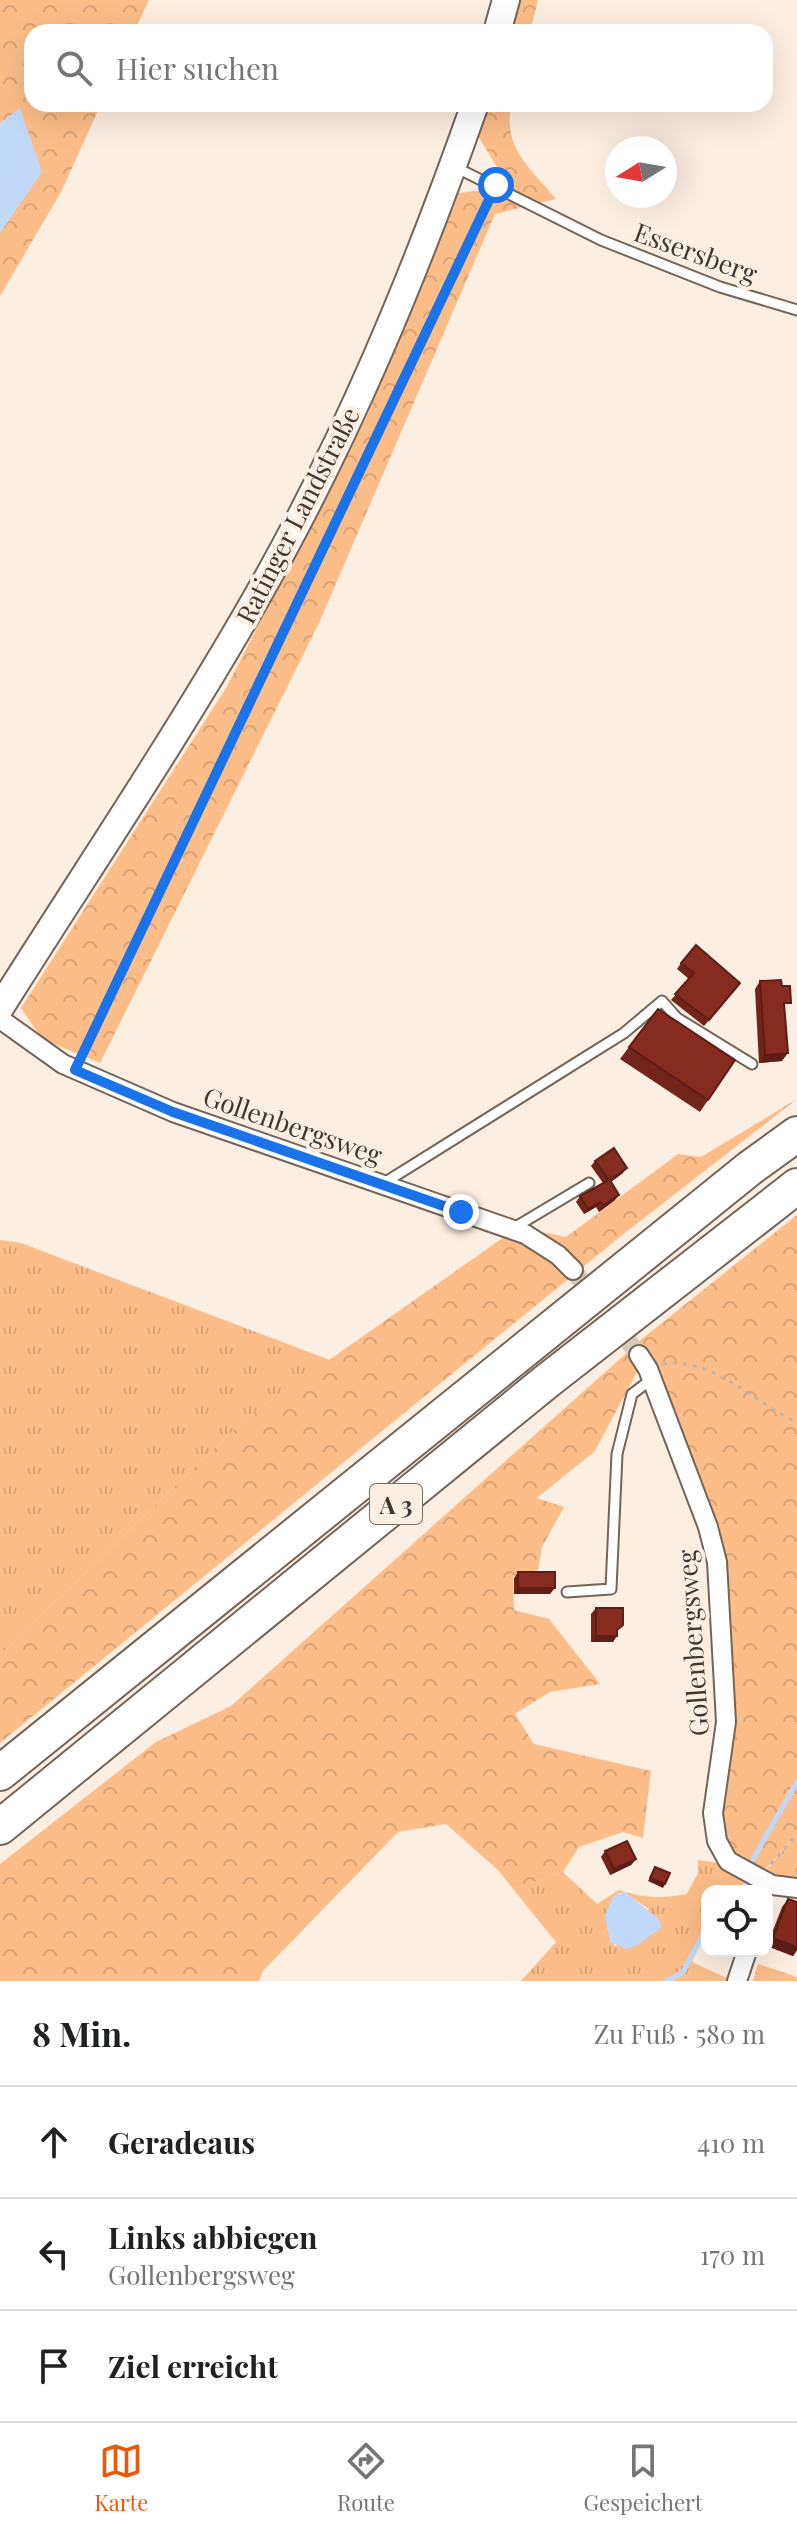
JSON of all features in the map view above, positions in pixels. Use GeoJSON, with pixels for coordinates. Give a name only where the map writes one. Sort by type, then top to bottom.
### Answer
{"type":"FeatureCollection","features":[{"type":"Feature","properties":{"kind":"highway","name":"A 3"},"geometry":{"type":"LineString","coordinates":[[0,1773],[750,1168],[797,1134]]}},
{"type":"Feature","properties":{"kind":"highway","name":"A 3"},"geometry":{"type":"LineString","coordinates":[[0,1827],[547,1381],[797,1186]]}},
{"type":"Feature","properties":{"kind":"main road"},"geometry":{"type":"LineString","coordinates":[[499,24],[506,0]]}},
{"type":"Feature","properties":{"kind":"main road","name":"Ratinger Landstraße"},"geometry":{"type":"LineString","coordinates":[[0,1008],[232,639],[330,460],[391,327],[472,112]]}},
{"type":"Feature","properties":{"kind":"street","name":"Gollenbergsweg"},"geometry":{"type":"LineString","coordinates":[[0,1019],[75,1070],[173,1112],[512,1229],[558,1255],[573,1270]]}},
{"type":"Feature","properties":{"kind":"street","name":"Gollenbergsweg"},"geometry":{"type":"LineString","coordinates":[[646,1367],[708,1527],[717,1562],[726,1722],[714,1827],[719,1848],[728,1861],[763,1885]]}},
{"type":"Feature","properties":{"kind":"street","name":"Gollenbergsweg"},"geometry":{"type":"LineString","coordinates":[[773,1887],[797,1888]]}},
{"type":"Feature","properties":{"kind":"street"},"geometry":{"type":"LineString","coordinates":[[737,1981],[745,1957]]}},
{"type":"Feature","properties":{"kind":"lane","name":"Essersberg"},"geometry":{"type":"LineString","coordinates":[[454,166],[601,240],[720,287],[797,310]]}},
{"type":"Feature","properties":{"kind":"lane"},"geometry":{"type":"LineString","coordinates":[[384,1183],[624,1033],[662,1001],[677,1018],[752,1064]]}},
{"type":"Feature","properties":{"kind":"lane"},"geometry":{"type":"LineString","coordinates":[[512,1229],[589,1183]]}},
{"type":"Feature","properties":{"kind":"lane"},"geometry":{"type":"LineString","coordinates":[[567,1592],[611,1589],[617,1454],[632,1394],[646,1367]]}},
{"type":"Feature","properties":{"kind":"path"},"geometry":{"type":"LineString","coordinates":[[75,1070],[496,185]]}},
{"type":"Feature","properties":{"kind":"path"},"geometry":{"type":"LineString","coordinates":[[646,1367],[676,1362],[692,1365],[797,1422]]}},
{"type":"Feature","properties":{"kind":"path"},"geometry":{"type":"LineString","coordinates":[[775,1858],[797,1834]]}},
{"type":"Feature","properties":{"kind":"green space"},"geometry":{"type":"Polygon","coordinates":[[[0,0],[149,0],[138,24],[24,24],[24,112],[97,112],[61,192],[0,296],[0,0]]]}},
{"type":"Feature","properties":{"kind":"green space"},"geometry":{"type":"Polygon","coordinates":[[[517,0],[538,0],[532,24],[510,24],[517,0]]]}},
{"type":"Feature","properties":{"kind":"green space"},"geometry":{"type":"Polygon","coordinates":[[[483,112],[511,112],[514,145],[528,167],[556,199],[495,214],[319,623],[100,1063],[42,1039],[21,1008],[226,688],[370,409],[452,194],[482,190],[497,167],[475,131],[483,112]]]}},
{"type":"Feature","properties":{"kind":"green space"},"geometry":{"type":"Polygon","coordinates":[[[797,1099],[621,1236],[0,1743],[0,1655],[245,1419],[507,1235],[531,1249],[542,1232],[566,1237],[678,1154],[701,1157],[797,1099]]]}},
{"type":"Feature","properties":{"kind":"green space"},"geometry":{"type":"Polygon","coordinates":[[[797,1215],[797,1834],[761,1874],[736,1857],[724,1838],[722,1819],[734,1723],[724,1554],[719,1525],[638,1342],[797,1215]]]}},
{"type":"Feature","properties":{"kind":"green space"},"geometry":{"type":"Polygon","coordinates":[[[0,1240],[21,1243],[330,1360],[245,1419],[0,1655],[0,1240]]]}},
{"type":"Feature","properties":{"kind":"green space"},"geometry":{"type":"Polygon","coordinates":[[[630,1350],[638,1370],[595,1451],[537,1498],[564,1507],[542,1547],[538,1570],[513,1576],[514,1610],[549,1619],[600,1684],[550,1692],[515,1714],[534,1744],[651,1771],[643,1838],[623,1832],[579,1847],[563,1872],[513,1889],[498,1870],[446,1824],[398,1832],[263,1971],[259,1981],[0,1981],[0,1864],[156,1742],[231,1706],[630,1350]]]}},
{"type":"Feature","properties":{"kind":"green space"},"geometry":{"type":"Polygon","coordinates":[[[797,1834],[797,1884],[761,1876],[797,1834]]]}},
{"type":"Feature","properties":{"kind":"green space"},"geometry":{"type":"Polygon","coordinates":[[[698,1860],[719,1863],[753,1885],[701,1885],[701,1942],[692,1962],[733,1981],[521,1981],[556,1942],[513,1889],[563,1872],[597,1904],[619,1890],[652,1897],[687,1894],[698,1873],[698,1860]],[[618,1893],[607,1928],[615,1947],[649,1909],[625,1893],[618,1893]]]}},
{"type":"Feature","properties":{"kind":"green space"},"geometry":{"type":"Polygon","coordinates":[[[758,1964],[797,1977],[797,1981],[753,1981],[758,1964]]]}},
{"type":"Feature","properties":{"kind":"water"},"geometry":{"type":"Polygon","coordinates":[[[20,108],[42,172],[0,233],[0,123],[20,108]]]}},
{"type":"Feature","properties":{"kind":"water"},"geometry":{"type":"Polygon","coordinates":[[[625,1892],[660,1920],[661,1928],[636,1946],[625,1949],[610,1942],[605,1916],[613,1896],[625,1892]]]}},
{"type":"Feature","properties":{"kind":"building"},"geometry":{"type":"Polygon","coordinates":[[[696,945],[740,983],[709,1020],[675,994],[694,973],[681,963],[696,945]]]}},
{"type":"Feature","properties":{"kind":"building"},"geometry":{"type":"Polygon","coordinates":[[[781,980],[782,986],[790,986],[791,1003],[784,1003],[788,1053],[765,1055],[760,981],[781,980]]]}},
{"type":"Feature","properties":{"kind":"building"},"geometry":{"type":"Polygon","coordinates":[[[658,1009],[735,1060],[708,1100],[629,1047],[658,1009]]]}},
{"type":"Feature","properties":{"kind":"building"},"geometry":{"type":"Polygon","coordinates":[[[614,1148],[627,1168],[610,1180],[619,1195],[603,1206],[600,1202],[588,1209],[580,1196],[609,1180],[595,1161],[614,1148]]]}},
{"type":"Feature","properties":{"kind":"building"},"geometry":{"type":"Polygon","coordinates":[[[518,1572],[555,1572],[555,1588],[518,1588],[518,1572]]]}},
{"type":"Feature","properties":{"kind":"building"},"geometry":{"type":"Polygon","coordinates":[[[596,1608],[623,1608],[623,1625],[617,1630],[617,1636],[596,1636],[596,1608]]]}},
{"type":"Feature","properties":{"kind":"building"},"geometry":{"type":"Polygon","coordinates":[[[627,1841],[636,1859],[614,1869],[605,1851],[627,1841]]]}},
{"type":"Feature","properties":{"kind":"building"},"geometry":{"type":"Polygon","coordinates":[[[655,1867],[670,1873],[665,1884],[650,1878],[655,1867]]]}},
{"type":"Feature","properties":{"kind":"building"},"geometry":{"type":"Polygon","coordinates":[[[788,1899],[797,1902],[797,1947],[773,1938],[788,1899]]]}},
{"type":"Feature","properties":{"kind":"waterway"},"geometry":{"type":"LineString","coordinates":[[748,1868],[797,1782]]}},
{"type":"Feature","properties":{"kind":"waterway"},"geometry":{"type":"LineString","coordinates":[[745,1885],[747,1878]]}},
{"type":"Feature","properties":{"kind":"waterway"},"geometry":{"type":"LineString","coordinates":[[667,1981],[683,1972],[701,1938]]}},
{"type":"Feature","properties":{"kind":"tunnel"},"geometry":{"type":"LineString","coordinates":[[573,1270],[639,1355]]}},
{"type":"Feature","properties":{"kind":"route"},"geometry":{"type":"LineString","coordinates":[[461,1212],[173,1112],[75,1070],[496,185]]}}]}
